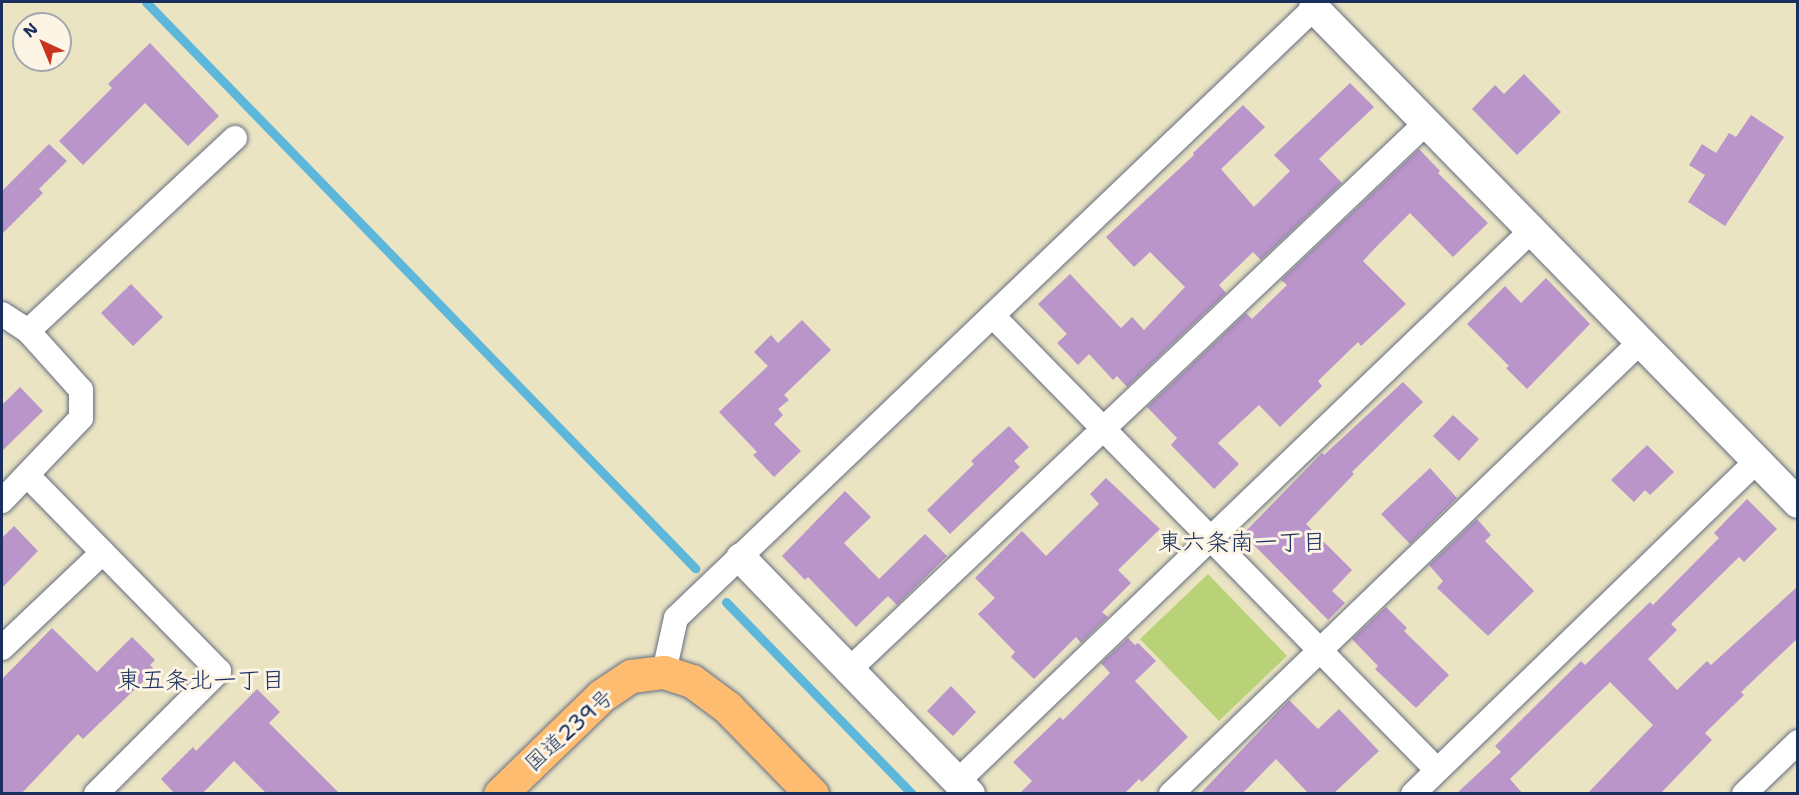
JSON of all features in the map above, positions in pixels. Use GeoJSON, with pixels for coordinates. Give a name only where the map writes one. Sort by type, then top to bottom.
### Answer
{"type":"FeatureCollection","features":[{"type":"Feature","properties":{"kind":"highway","name":"国道239号"},"geometry":{"type":"LineString","coordinates":[[500,794],[601,696],[631,676],[664,672],[692,681],[727,706],[812,794]]}},
{"type":"Feature","properties":{"kind":"street"},"geometry":{"type":"LineString","coordinates":[[664,672],[676,618],[1314,8],[1797,503]]}},
{"type":"Feature","properties":{"kind":"street"},"geometry":{"type":"LineString","coordinates":[[849,670],[1426,123]]}},
{"type":"Feature","properties":{"kind":"street"},"geometry":{"type":"LineString","coordinates":[[28,331],[235,138]]}},
{"type":"Feature","properties":{"kind":"street"},"geometry":{"type":"LineString","coordinates":[[741,558],[964,787],[1211,538],[1532,231]]}},
{"type":"Feature","properties":{"kind":"street"},"geometry":{"type":"LineString","coordinates":[[2,314],[28,331],[81,390],[81,418],[2,501]]}},
{"type":"Feature","properties":{"kind":"street"},"geometry":{"type":"LineString","coordinates":[[993,316],[1437,770]]}},
{"type":"Feature","properties":{"kind":"street"},"geometry":{"type":"LineString","coordinates":[[1171,794],[1640,342]]}},
{"type":"Feature","properties":{"kind":"street"},"geometry":{"type":"LineString","coordinates":[[1413,794],[1756,462]]}},
{"type":"Feature","properties":{"kind":"street"},"geometry":{"type":"LineString","coordinates":[[28,476],[219,671],[96,794]]}},
{"type":"Feature","properties":{"kind":"street"},"geometry":{"type":"LineString","coordinates":[[2,648],[102,554]]}},
{"type":"Feature","properties":{"kind":"street"},"geometry":{"type":"LineString","coordinates":[[1744,794],[1797,742]]}},
{"type":"Feature","properties":{"kind":"green space"},"geometry":{"type":"Polygon","coordinates":[[[1208,574],[1287,656],[1219,721],[1140,639],[1208,574]]]}},
{"type":"Feature","properties":{"kind":"building"},"geometry":{"type":"Polygon","coordinates":[[[150,43],[219,116],[188,146],[145,103],[83,165],[59,141],[112,88],[108,84],[150,43]]]}},
{"type":"Feature","properties":{"kind":"building"},"geometry":{"type":"Polygon","coordinates":[[[1524,74],[1561,112],[1517,155],[1472,109],[1495,85],[1504,94],[1524,74]]]}},
{"type":"Feature","properties":{"kind":"building"},"geometry":{"type":"Polygon","coordinates":[[[1350,83],[1374,107],[1319,159],[1342,183],[1261,260],[1253,252],[1219,285],[1226,293],[1127,387],[1117,376],[1113,380],[1089,354],[1078,365],[1057,343],[1067,334],[1038,304],[1070,274],[1121,328],[1132,317],[1144,330],[1185,287],[1150,252],[1134,267],[1106,237],[1194,155],[1193,153],[1243,105],[1265,127],[1221,169],[1254,207],[1290,171],[1274,155],[1350,83]]]}},
{"type":"Feature","properties":{"kind":"building"},"geometry":{"type":"Polygon","coordinates":[[[1751,115],[1784,137],[1725,226],[1688,202],[1705,175],[1689,165],[1702,144],[1716,153],[1729,133],[1736,137],[1751,115]]]}},
{"type":"Feature","properties":{"kind":"building"},"geometry":{"type":"Polygon","coordinates":[[[49,144],[67,161],[39,189],[43,193],[2,234],[2,191],[49,144]]]}},
{"type":"Feature","properties":{"kind":"building"},"geometry":{"type":"Polygon","coordinates":[[[1419,149],[1440,171],[1438,173],[1488,223],[1453,257],[1410,213],[1363,261],[1406,304],[1361,346],[1358,342],[1318,381],[1322,386],[1280,427],[1259,405],[1218,443],[1239,464],[1214,489],[1171,445],[1177,438],[1147,407],[1246,313],[1252,319],[1287,285],[1281,280],[1419,149]]]}},
{"type":"Feature","properties":{"kind":"building"},"geometry":{"type":"Polygon","coordinates":[[[1546,278],[1590,324],[1527,389],[1506,368],[1509,366],[1467,324],[1505,286],[1521,303],[1546,278]]]}},
{"type":"Feature","properties":{"kind":"building"},"geometry":{"type":"Polygon","coordinates":[[[131,284],[163,317],[133,346],[101,313],[131,284]]]}},
{"type":"Feature","properties":{"kind":"building"},"geometry":{"type":"Polygon","coordinates":[[[802,320],[831,350],[784,395],[789,400],[778,409],[783,415],[774,424],[801,451],[774,477],[753,455],[757,452],[719,412],[768,366],[754,352],[771,335],[778,343],[802,320]]]}},
{"type":"Feature","properties":{"kind":"building"},"geometry":{"type":"Polygon","coordinates":[[[1403,382],[1423,402],[1352,472],[1354,474],[1306,524],[1352,570],[1332,591],[1345,603],[1328,620],[1243,534],[1322,453],[1324,455],[1403,382]]]}},
{"type":"Feature","properties":{"kind":"building"},"geometry":{"type":"Polygon","coordinates":[[[20,387],[43,411],[2,451],[2,405],[20,387]]]}},
{"type":"Feature","properties":{"kind":"building"},"geometry":{"type":"Polygon","coordinates":[[[1453,415],[1479,439],[1459,461],[1433,436],[1453,415]]]}},
{"type":"Feature","properties":{"kind":"building"},"geometry":{"type":"Polygon","coordinates":[[[1009,426],[1029,447],[1014,461],[1020,467],[950,534],[927,510],[974,464],[971,461],[1009,426]]]}},
{"type":"Feature","properties":{"kind":"building"},"geometry":{"type":"Polygon","coordinates":[[[1647,445],[1674,472],[1650,495],[1645,490],[1634,502],[1611,480],[1647,445]]]}},
{"type":"Feature","properties":{"kind":"building"},"geometry":{"type":"Polygon","coordinates":[[[1430,468],[1457,498],[1410,544],[1381,514],[1430,468]]]}},
{"type":"Feature","properties":{"kind":"building"},"geometry":{"type":"Polygon","coordinates":[[[1106,478],[1160,529],[1118,570],[1131,583],[1102,612],[1108,617],[1081,643],[1076,637],[1034,679],[1011,657],[1015,652],[978,614],[995,598],[975,578],[1022,531],[1046,556],[1099,504],[1090,494],[1106,478]]]}},
{"type":"Feature","properties":{"kind":"building"},"geometry":{"type":"Polygon","coordinates":[[[845,491],[871,517],[844,543],[879,579],[925,534],[947,556],[897,605],[888,596],[856,627],[808,577],[805,580],[782,556],[845,491]]]}},
{"type":"Feature","properties":{"kind":"building"},"geometry":{"type":"Polygon","coordinates":[[[1747,499],[1777,529],[1744,562],[1739,557],[1671,624],[1677,630],[1648,659],[1677,690],[1707,661],[1711,665],[1797,587],[1797,639],[1741,692],[1744,695],[1705,733],[1712,740],[1660,794],[1587,794],[1653,725],[1610,682],[1510,779],[1523,794],[1456,794],[1501,752],[1495,746],[1581,661],[1585,665],[1650,602],[1653,605],[1719,538],[1714,533],[1747,499]]]}},
{"type":"Feature","properties":{"kind":"building"},"geometry":{"type":"Polygon","coordinates":[[[1477,519],[1491,535],[1485,541],[1534,591],[1488,636],[1437,588],[1443,581],[1429,565],[1477,519]]]}},
{"type":"Feature","properties":{"kind":"building"},"geometry":{"type":"Polygon","coordinates":[[[14,526],[38,551],[2,588],[2,538],[14,526]]]}},
{"type":"Feature","properties":{"kind":"building"},"geometry":{"type":"Polygon","coordinates":[[[1386,607],[1407,628],[1404,631],[1449,675],[1416,708],[1375,669],[1378,666],[1352,639],[1386,607]]]}},
{"type":"Feature","properties":{"kind":"building"},"geometry":{"type":"Polygon","coordinates":[[[52,628],[97,672],[132,637],[155,660],[150,665],[155,670],[83,739],[78,734],[21,794],[2,794],[2,679],[52,628]]]}},
{"type":"Feature","properties":{"kind":"building"},"geometry":{"type":"Polygon","coordinates":[[[1128,638],[1135,645],[1138,643],[1156,661],[1135,681],[1188,737],[1142,782],[1139,779],[1124,794],[1019,794],[1032,781],[1013,762],[1060,717],[1063,720],[1110,673],[1101,663],[1128,638]]]}},
{"type":"Feature","properties":{"kind":"building"},"geometry":{"type":"Polygon","coordinates":[[[951,686],[976,712],[953,736],[927,711],[951,686]]]}},
{"type":"Feature","properties":{"kind":"building"},"geometry":{"type":"Polygon","coordinates":[[[257,689],[280,712],[269,723],[340,794],[267,794],[234,761],[202,794],[175,794],[161,779],[193,747],[196,751],[257,689]]]}},
{"type":"Feature","properties":{"kind":"building"},"geometry":{"type":"Polygon","coordinates":[[[1289,700],[1318,729],[1339,709],[1379,751],[1333,794],[1309,794],[1276,759],[1242,794],[1200,794],[1289,700]]]}},
{"type":"Feature","properties":{"kind":"waterway"},"geometry":{"type":"LineString","coordinates":[[146,2],[695,568]]}},
{"type":"Feature","properties":{"kind":"waterway"},"geometry":{"type":"LineString","coordinates":[[726,602],[912,794]]}},
{"type":"Feature","properties":{"kind":"district","name":"東六条南一丁目"},"geometry":{"type":"Point","coordinates":[1242,543]}},
{"type":"Feature","properties":{"kind":"district","name":"東五条北一丁目"},"geometry":{"type":"Point","coordinates":[201,681]}}]}
